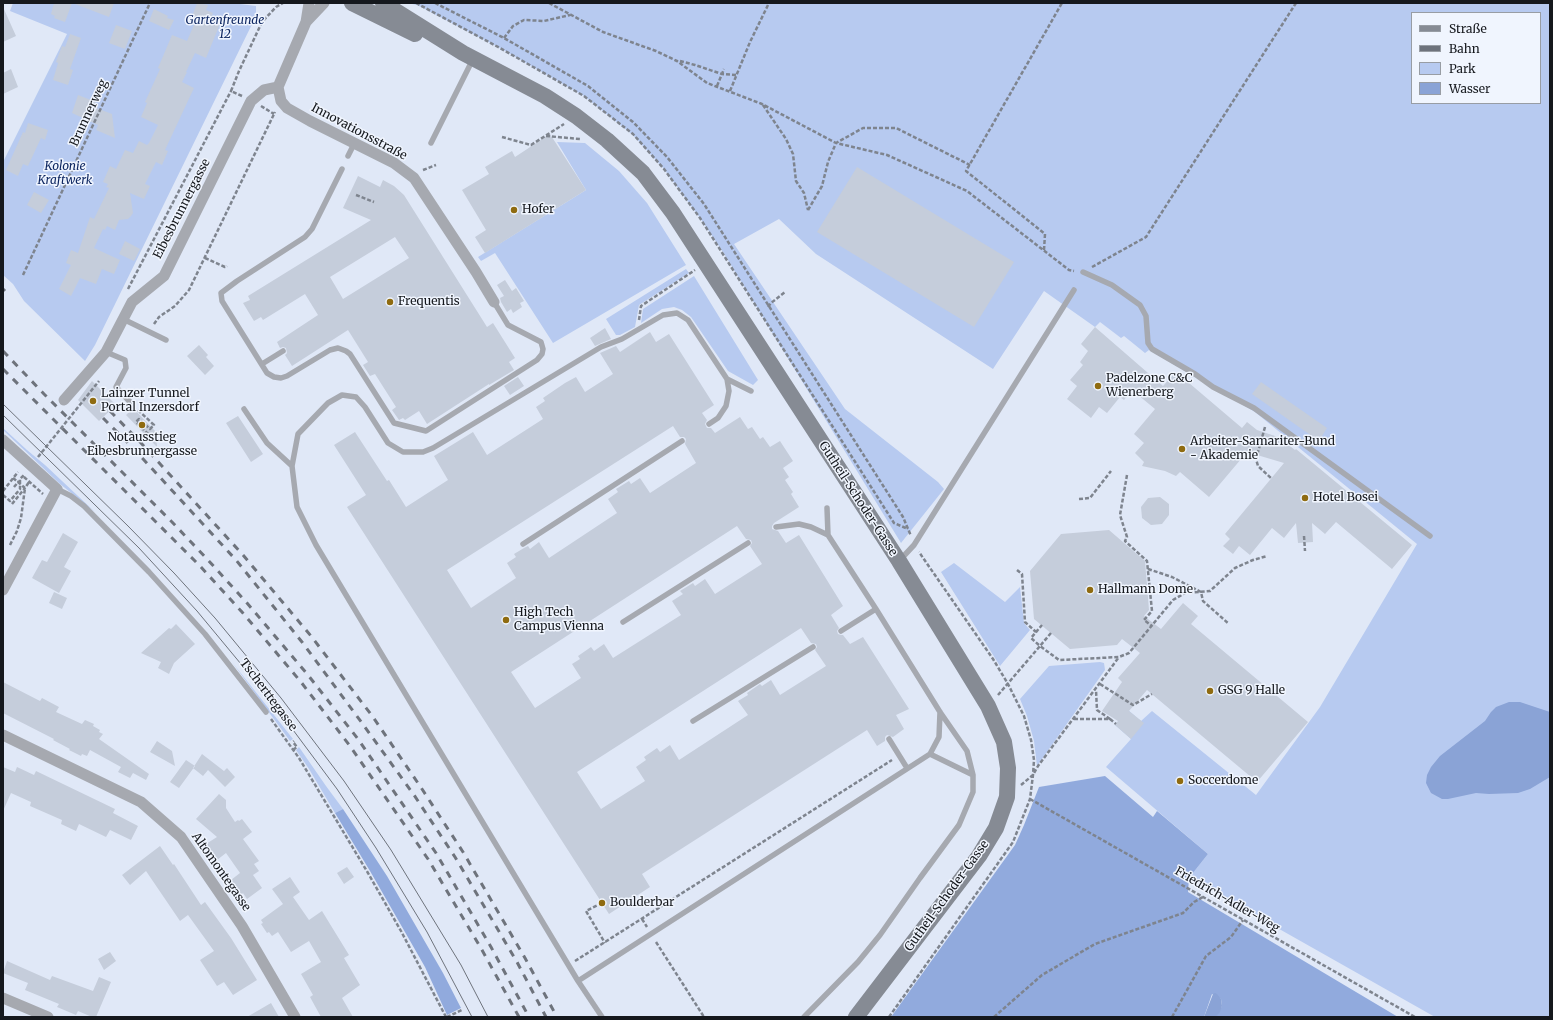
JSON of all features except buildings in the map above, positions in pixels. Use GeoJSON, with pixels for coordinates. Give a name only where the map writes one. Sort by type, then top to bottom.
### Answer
{"type":"FeatureCollection","features":[{"type":"Feature","properties":{"kind":"street"},"geometry":{"type":"LineString","coordinates":[[281,101],[278,87],[306,22],[309,3]]}},
{"type":"Feature","properties":{"kind":"street"},"geometry":{"type":"LineString","coordinates":[[306,22],[324,3]]}},
{"type":"Feature","properties":{"kind":"street","name":"Gutheil-Schoder-Gasse"},"geometry":{"type":"LineString","coordinates":[[352,3],[412,32],[468,56],[545,96],[576,116],[607,140],[643,173],[673,213],[899,561],[988,706],[1004,742],[1008,768],[1007,797],[996,828],[979,856],[856,1017]]}},
{"type":"Feature","properties":{"kind":"street","name":"Gutheil-Schoder-Gasse"},"geometry":{"type":"LineString","coordinates":[[383,3],[468,56]]}},
{"type":"Feature","properties":{"kind":"street","name":"Eibesbrunnergasse"},"geometry":{"type":"LineString","coordinates":[[64,400],[106,352],[132,302],[164,276],[251,101],[264,90],[278,87]]}},
{"type":"Feature","properties":{"kind":"street","name":"Innovationsstraße"},"geometry":{"type":"LineString","coordinates":[[281,101],[287,108],[394,163],[414,178],[494,302]]}},
{"type":"Feature","properties":{"kind":"street","name":"Tscherttegasse"},"geometry":{"type":"LineString","coordinates":[[3,440],[57,489]]}},
{"type":"Feature","properties":{"kind":"street"},"geometry":{"type":"LineString","coordinates":[[3,590],[57,489]]}},
{"type":"Feature","properties":{"kind":"street","name":"Altomontegasse"},"geometry":{"type":"LineString","coordinates":[[3,735],[141,802],[181,837],[242,926],[295,1017]]}},
{"type":"Feature","properties":{"kind":"street"},"geometry":{"type":"LineString","coordinates":[[3,998],[48,1017]]}},
{"type":"Feature","properties":{"kind":"lane"},"geometry":{"type":"LineString","coordinates":[[431,143],[468,56]]}},
{"type":"Feature","properties":{"kind":"lane"},"geometry":{"type":"LineString","coordinates":[[348,156],[354,142]]}},
{"type":"Feature","properties":{"kind":"lane"},"geometry":{"type":"LineString","coordinates":[[342,169],[312,229],[305,237],[221,293],[222,301],[267,373],[274,377],[281,378],[287,376],[330,350],[338,348],[350,354],[394,423],[426,431],[537,360],[542,354],[543,349],[541,342],[508,326],[494,302]]}},
{"type":"Feature","properties":{"kind":"lane"},"geometry":{"type":"LineString","coordinates":[[1083,272],[1112,285],[1140,305],[1146,316],[1148,343],[1152,349],[1195,374],[1213,387],[1254,408],[1430,536]]}},
{"type":"Feature","properties":{"kind":"lane"},"geometry":{"type":"LineString","coordinates":[[899,561],[914,545],[1074,290]]}},
{"type":"Feature","properties":{"kind":"lane"},"geometry":{"type":"LineString","coordinates":[[602,1017],[568,965],[316,545],[297,507],[292,466],[298,434],[328,404],[342,395],[356,398],[365,407],[388,443],[403,452],[422,452],[433,448],[601,347],[622,339],[663,315],[677,313],[688,320],[727,379],[730,391],[726,406],[718,418],[709,424]]}},
{"type":"Feature","properties":{"kind":"lane"},"geometry":{"type":"LineString","coordinates":[[122,319],[166,340]]}},
{"type":"Feature","properties":{"kind":"lane"},"geometry":{"type":"LineString","coordinates":[[262,364],[282,351]]}},
{"type":"Feature","properties":{"kind":"lane"},"geometry":{"type":"LineString","coordinates":[[106,352],[125,360],[126,368],[116,387],[132,404]]}},
{"type":"Feature","properties":{"kind":"lane"},"geometry":{"type":"LineString","coordinates":[[727,379],[751,391]]}},
{"type":"Feature","properties":{"kind":"lane"},"geometry":{"type":"LineString","coordinates":[[244,410],[267,443],[292,466]]}},
{"type":"Feature","properties":{"kind":"lane"},"geometry":{"type":"LineString","coordinates":[[523,544],[682,441]]}},
{"type":"Feature","properties":{"kind":"lane","name":"Tscherttegasse"},"geometry":{"type":"LineString","coordinates":[[57,489],[71,496],[84,506],[149,572],[214,645],[266,712]]}},
{"type":"Feature","properties":{"kind":"lane"},"geometry":{"type":"LineString","coordinates":[[804,1017],[863,957],[959,825],[973,792],[973,775],[967,751],[940,712],[828,535],[826,508]]}},
{"type":"Feature","properties":{"kind":"lane"},"geometry":{"type":"LineString","coordinates":[[776,527],[799,524],[812,527],[828,535]]}},
{"type":"Feature","properties":{"kind":"lane"},"geometry":{"type":"LineString","coordinates":[[624,622],[748,543]]}},
{"type":"Feature","properties":{"kind":"lane"},"geometry":{"type":"LineString","coordinates":[[840,630],[876,609]]}},
{"type":"Feature","properties":{"kind":"lane"},"geometry":{"type":"LineString","coordinates":[[693,721],[813,647]]}},
{"type":"Feature","properties":{"kind":"lane"},"geometry":{"type":"LineString","coordinates":[[578,981],[930,754],[939,737],[940,712]]}},
{"type":"Feature","properties":{"kind":"lane"},"geometry":{"type":"LineString","coordinates":[[889,739],[907,768]]}},
{"type":"Feature","properties":{"kind":"lane"},"geometry":{"type":"LineString","coordinates":[[930,754],[973,775]]}},
{"type":"Feature","properties":{"kind":"path","name":"Brunnerweg"},"geometry":{"type":"LineString","coordinates":[[23,275],[150,3]]}},
{"type":"Feature","properties":{"kind":"path"},"geometry":{"type":"LineString","coordinates":[[126,293],[231,91],[239,70],[262,22],[276,7],[283,3]]}},
{"type":"Feature","properties":{"kind":"path"},"geometry":{"type":"LineString","coordinates":[[549,3],[603,32],[656,51],[677,61],[707,83],[762,104],[836,142],[887,155],[967,191],[1069,270],[1083,272],[1146,237],[1296,3]]}},
{"type":"Feature","properties":{"kind":"path"},"geometry":{"type":"LineString","coordinates":[[730,91],[750,42],[769,3]]}},
{"type":"Feature","properties":{"kind":"path"},"geometry":{"type":"LineString","coordinates":[[1044,250],[1045,234],[966,171],[1062,3]]}},
{"type":"Feature","properties":{"kind":"path"},"geometry":{"type":"LineString","coordinates":[[504,38],[513,26],[524,20],[544,21],[571,14]]}},
{"type":"Feature","properties":{"kind":"path"},"geometry":{"type":"LineString","coordinates":[[677,61],[695,64],[722,74],[736,75]]}},
{"type":"Feature","properties":{"kind":"path"},"geometry":{"type":"LineString","coordinates":[[716,86],[724,68]]}},
{"type":"Feature","properties":{"kind":"path"},"geometry":{"type":"LineString","coordinates":[[231,91],[274,114]]}},
{"type":"Feature","properties":{"kind":"path"},"geometry":{"type":"LineString","coordinates":[[148,325],[152,325],[159,317],[176,306],[189,290],[281,101]]}},
{"type":"Feature","properties":{"kind":"path"},"geometry":{"type":"LineString","coordinates":[[762,104],[786,139],[792,154],[796,181],[804,193],[808,210],[822,186],[828,162],[836,142],[863,128],[896,128],[970,165]]}},
{"type":"Feature","properties":{"kind":"path"},"geometry":{"type":"LineString","coordinates":[[502,137],[531,145],[576,116]]}},
{"type":"Feature","properties":{"kind":"path"},"geometry":{"type":"LineString","coordinates":[[545,136],[584,139]]}},
{"type":"Feature","properties":{"kind":"path"},"geometry":{"type":"LineString","coordinates":[[431,167],[436,165]]}},
{"type":"Feature","properties":{"kind":"path"},"geometry":{"type":"LineString","coordinates":[[356,195],[374,202]]}},
{"type":"Feature","properties":{"kind":"path"},"geometry":{"type":"LineString","coordinates":[[205,258],[225,267],[227,266]]}},
{"type":"Feature","properties":{"kind":"path"},"geometry":{"type":"LineString","coordinates":[[638,330],[641,306],[705,263]]}},
{"type":"Feature","properties":{"kind":"path"},"geometry":{"type":"LineString","coordinates":[[768,307],[785,292]]}},
{"type":"Feature","properties":{"kind":"path"},"geometry":{"type":"LineString","coordinates":[[36,459],[96,385]]}},
{"type":"Feature","properties":{"kind":"path"},"geometry":{"type":"LineString","coordinates":[[132,404],[154,425],[150,429],[139,419],[136,422],[148,434]]}},
{"type":"Feature","properties":{"kind":"path"},"geometry":{"type":"LineString","coordinates":[[1268,418],[1256,459],[1258,466],[1272,479]]}},
{"type":"Feature","properties":{"kind":"path"},"geometry":{"type":"LineString","coordinates":[[14,487],[26,471]]}},
{"type":"Feature","properties":{"kind":"path"},"geometry":{"type":"LineString","coordinates":[[1079,499],[1090,498],[1111,471]]}},
{"type":"Feature","properties":{"kind":"path"},"geometry":{"type":"LineString","coordinates":[[3,491],[18,472]]}},
{"type":"Feature","properties":{"kind":"path"},"geometry":{"type":"LineString","coordinates":[[1127,475],[1120,515],[1127,537],[1125,541],[1147,561],[1152,611],[1144,620],[1152,626]]}},
{"type":"Feature","properties":{"kind":"path"},"geometry":{"type":"LineString","coordinates":[[10,545],[21,518],[25,488],[19,481],[12,480]]}},
{"type":"Feature","properties":{"kind":"path"},"geometry":{"type":"LineString","coordinates":[[3,495],[10,501],[20,489],[19,481]]}},
{"type":"Feature","properties":{"kind":"path"},"geometry":{"type":"LineString","coordinates":[[12,504],[29,482]]}},
{"type":"Feature","properties":{"kind":"path"},"geometry":{"type":"LineString","coordinates":[[889,1017],[1013,842],[1030,799],[1034,760],[1031,740],[1024,716],[1008,684],[993,659],[914,545],[908,529]]}},
{"type":"Feature","properties":{"kind":"path"},"geometry":{"type":"LineString","coordinates":[[1304,536],[1305,550]]}},
{"type":"Feature","properties":{"kind":"path"},"geometry":{"type":"LineString","coordinates":[[1042,625],[1031,638],[1059,660],[1119,657],[1130,653],[1173,600],[1185,593],[1210,591],[1235,568],[1267,556]]}},
{"type":"Feature","properties":{"kind":"path"},"geometry":{"type":"LineString","coordinates":[[1148,569],[1172,577],[1201,592]]}},
{"type":"Feature","properties":{"kind":"path"},"geometry":{"type":"LineString","coordinates":[[1017,570],[1022,574],[1025,622],[1036,632]]}},
{"type":"Feature","properties":{"kind":"path"},"geometry":{"type":"LineString","coordinates":[[1201,592],[1202,601],[1229,624]]}},
{"type":"Feature","properties":{"kind":"path"},"geometry":{"type":"LineString","coordinates":[[988,706],[1051,633]]}},
{"type":"Feature","properties":{"kind":"path"},"geometry":{"type":"LineString","coordinates":[[1007,797],[1033,775],[1038,766],[1119,657]]}},
{"type":"Feature","properties":{"kind":"path"},"geometry":{"type":"LineString","coordinates":[[1100,684],[1134,705],[1152,694]]}},
{"type":"Feature","properties":{"kind":"path"},"geometry":{"type":"LineString","coordinates":[[1096,689],[1097,710],[1116,724]]}},
{"type":"Feature","properties":{"kind":"path","name":"Tscherttegasse"},"geometry":{"type":"LineString","coordinates":[[266,712],[292,750],[401,931],[446,1017]]}},
{"type":"Feature","properties":{"kind":"path"},"geometry":{"type":"LineString","coordinates":[[1073,720],[1110,720]]}},
{"type":"Feature","properties":{"kind":"path"},"geometry":{"type":"LineString","coordinates":[[292,750],[296,747],[293,742],[294,741]]}},
{"type":"Feature","properties":{"kind":"path"},"geometry":{"type":"LineString","coordinates":[[568,965],[605,943],[899,755]]}},
{"type":"Feature","properties":{"kind":"path","name":"Friedrich-Adler-Weg"},"geometry":{"type":"LineString","coordinates":[[1030,799],[1416,1017]]}},
{"type":"Feature","properties":{"kind":"path"},"geometry":{"type":"LineString","coordinates":[[994,1017],[1042,976],[1095,944],[1183,913],[1194,902],[1203,897]]}},
{"type":"Feature","properties":{"kind":"path"},"geometry":{"type":"LineString","coordinates":[[602,903],[586,911],[605,943]]}},
{"type":"Feature","properties":{"kind":"path"},"geometry":{"type":"LineString","coordinates":[[642,919],[704,1017]]}},
{"type":"Feature","properties":{"kind":"path"},"geometry":{"type":"LineString","coordinates":[[1172,1017],[1206,956],[1231,937],[1243,920]]}},
{"type":"Feature","properties":{"kind":"path"},"geometry":{"type":"LineString","coordinates":[[446,1017],[462,1010]]}},
{"type":"Feature","properties":{"kind":"green space","name":"Kolonie Kraftwerk"},"geometry":{"type":"Polygon","coordinates":[[[13,3],[232,3],[256,6],[256,16],[95,345],[85,361],[24,301],[13,284],[3,275],[3,162],[67,34],[10,11],[13,3]]]}},
{"type":"Feature","properties":{"kind":"green space"},"geometry":{"type":"Polygon","coordinates":[[[407,3],[1550,3],[1550,1017],[1435,1017],[1189,878],[1208,854],[1106,767],[1131,739],[1115,725],[1128,710],[1141,721],[1152,711],[1256,795],[1320,707],[1417,544],[1255,412],[1149,350],[1145,353],[1124,336],[1121,338],[1100,322],[1095,327],[1044,291],[993,369],[816,254],[779,219],[734,244],[845,409],[938,482],[944,489],[901,543],[723,252],[664,169],[633,135],[584,96],[500,48],[417,5],[407,3]]]}},
{"type":"Feature","properties":{"kind":"green space"},"geometry":{"type":"Polygon","coordinates":[[[557,142],[585,143],[619,171],[647,203],[686,265],[553,343],[495,253],[481,261],[478,257],[586,190],[557,142]]]}},
{"type":"Feature","properties":{"kind":"green space"},"geometry":{"type":"Polygon","coordinates":[[[686,269],[689,273],[639,305],[635,327],[620,335],[616,335],[606,319],[686,269]]]}},
{"type":"Feature","properties":{"kind":"green space"},"geometry":{"type":"Polygon","coordinates":[[[694,276],[758,380],[753,385],[728,371],[691,317],[682,310],[674,307],[662,309],[641,323],[643,309],[694,276]]]}},
{"type":"Feature","properties":{"kind":"green space"},"geometry":{"type":"Polygon","coordinates":[[[3,428],[95,512],[60,484],[3,430],[3,428]]]}},
{"type":"Feature","properties":{"kind":"green space"},"geometry":{"type":"Polygon","coordinates":[[[954,563],[1005,602],[1020,587],[1024,623],[1030,630],[1000,666],[941,572],[954,563]]]}},
{"type":"Feature","properties":{"kind":"green space"},"geometry":{"type":"Polygon","coordinates":[[[232,662],[251,686],[293,739],[290,741],[232,662]]]}},
{"type":"Feature","properties":{"kind":"green space"},"geometry":{"type":"Polygon","coordinates":[[[1100,662],[1104,663],[1105,670],[1037,766],[1034,741],[1027,716],[1020,699],[1049,666],[1100,662]]]}},
{"type":"Feature","properties":{"kind":"green space"},"geometry":{"type":"Polygon","coordinates":[[[299,747],[343,809],[335,813],[296,750],[299,747]]]}},
{"type":"Feature","properties":{"kind":"shaded area"},"geometry":{"type":"Polygon","coordinates":[[[1105,776],[1153,817],[1157,811],[1208,854],[1189,878],[1188,892],[1398,1017],[1216,1017],[1222,1006],[1221,999],[1212,994],[1204,1017],[891,1017],[1015,845],[1039,787],[1105,776]]]}},
{"type":"Feature","properties":{"kind":"shaded area"},"geometry":{"type":"Polygon","coordinates":[[[343,809],[387,876],[443,973],[461,1008],[447,1015],[425,967],[335,813],[343,809]]]}},
{"type":"Feature","properties":{"kind":"water"},"geometry":{"type":"Polygon","coordinates":[[[1509,702],[1520,702],[1550,712],[1550,777],[1530,789],[1518,793],[1476,793],[1442,799],[1431,793],[1426,783],[1427,775],[1431,767],[1440,756],[1485,721],[1496,707],[1509,702]]]}},
{"type":"Feature","properties":{"kind":"water"},"geometry":{"type":"Polygon","coordinates":[[[1215,993],[1221,999],[1222,1006],[1220,1012],[1216,1017],[1204,1017],[1213,994],[1215,993]]]}},
{"type":"Feature","properties":{"kind":"tram line"},"geometry":{"type":"LineString","coordinates":[[3,404],[174,573],[215,618],[281,698],[344,781],[391,850],[461,965],[488,1017]]}},
{"type":"Feature","properties":{"kind":"tram line"},"geometry":{"type":"LineString","coordinates":[[3,415],[139,548],[197,611],[270,699],[337,789],[376,848],[427,932],[472,1017]]}},
{"type":"Feature","properties":{"kind":"railway"},"geometry":{"type":"LineString","coordinates":[[3,351],[208,560],[247,603],[308,675],[358,739],[436,853],[491,947],[529,1017]]}},
{"type":"Feature","properties":{"kind":"railway"},"geometry":{"type":"LineString","coordinates":[[3,369],[200,566],[242,612],[301,682],[350,746],[428,859],[482,950],[519,1017]]}},
{"type":"Feature","properties":{"kind":"railway"},"geometry":{"type":"LineString","coordinates":[[110,411],[243,555],[311,636],[373,717],[463,852],[525,958],[557,1017]]}},
{"type":"Feature","properties":{"kind":"railway"},"geometry":{"type":"LineString","coordinates":[[103,418],[133,448],[236,560],[302,642],[362,723],[414,795],[455,857],[517,962],[546,1017]]}},
{"type":"Feature","properties":{"kind":"place","name":"Hofer"},"geometry":{"type":"Point","coordinates":[514,210]}},
{"type":"Feature","properties":{"kind":"place","name":"Frequentis"},"geometry":{"type":"Point","coordinates":[390,302]}},
{"type":"Feature","properties":{"kind":"place","name":"Padelzone C&C Wienerberg"},"geometry":{"type":"Point","coordinates":[1098,386]}},
{"type":"Feature","properties":{"kind":"place","name":"Lainzer Tunnel Portal Inzersdorf"},"geometry":{"type":"Point","coordinates":[93,401]}},
{"type":"Feature","properties":{"kind":"place","name":"Notausstieg Eibesbrunnergasse"},"geometry":{"type":"Point","coordinates":[142,425]}},
{"type":"Feature","properties":{"kind":"place","name":"Arbeiter-Samariter-Bund - Akademie"},"geometry":{"type":"Point","coordinates":[1182,449]}},
{"type":"Feature","properties":{"kind":"place","name":"Hotel Bosei"},"geometry":{"type":"Point","coordinates":[1305,498]}},
{"type":"Feature","properties":{"kind":"place","name":"Hallmann Dome"},"geometry":{"type":"Point","coordinates":[1090,590]}},
{"type":"Feature","properties":{"kind":"place","name":"High Tech Campus Vienna"},"geometry":{"type":"Point","coordinates":[506,620]}},
{"type":"Feature","properties":{"kind":"place","name":"GSG 9 Halle"},"geometry":{"type":"Point","coordinates":[1210,691]}},
{"type":"Feature","properties":{"kind":"place","name":"Soccerdome"},"geometry":{"type":"Point","coordinates":[1180,781]}},
{"type":"Feature","properties":{"kind":"place","name":"Boulderbar"},"geometry":{"type":"Point","coordinates":[602,903]}},
{"type":"Feature","properties":{"kind":"park label","name":"Gartenfreunde 12"},"geometry":{"type":"Point","coordinates":[225,28]}}]}
